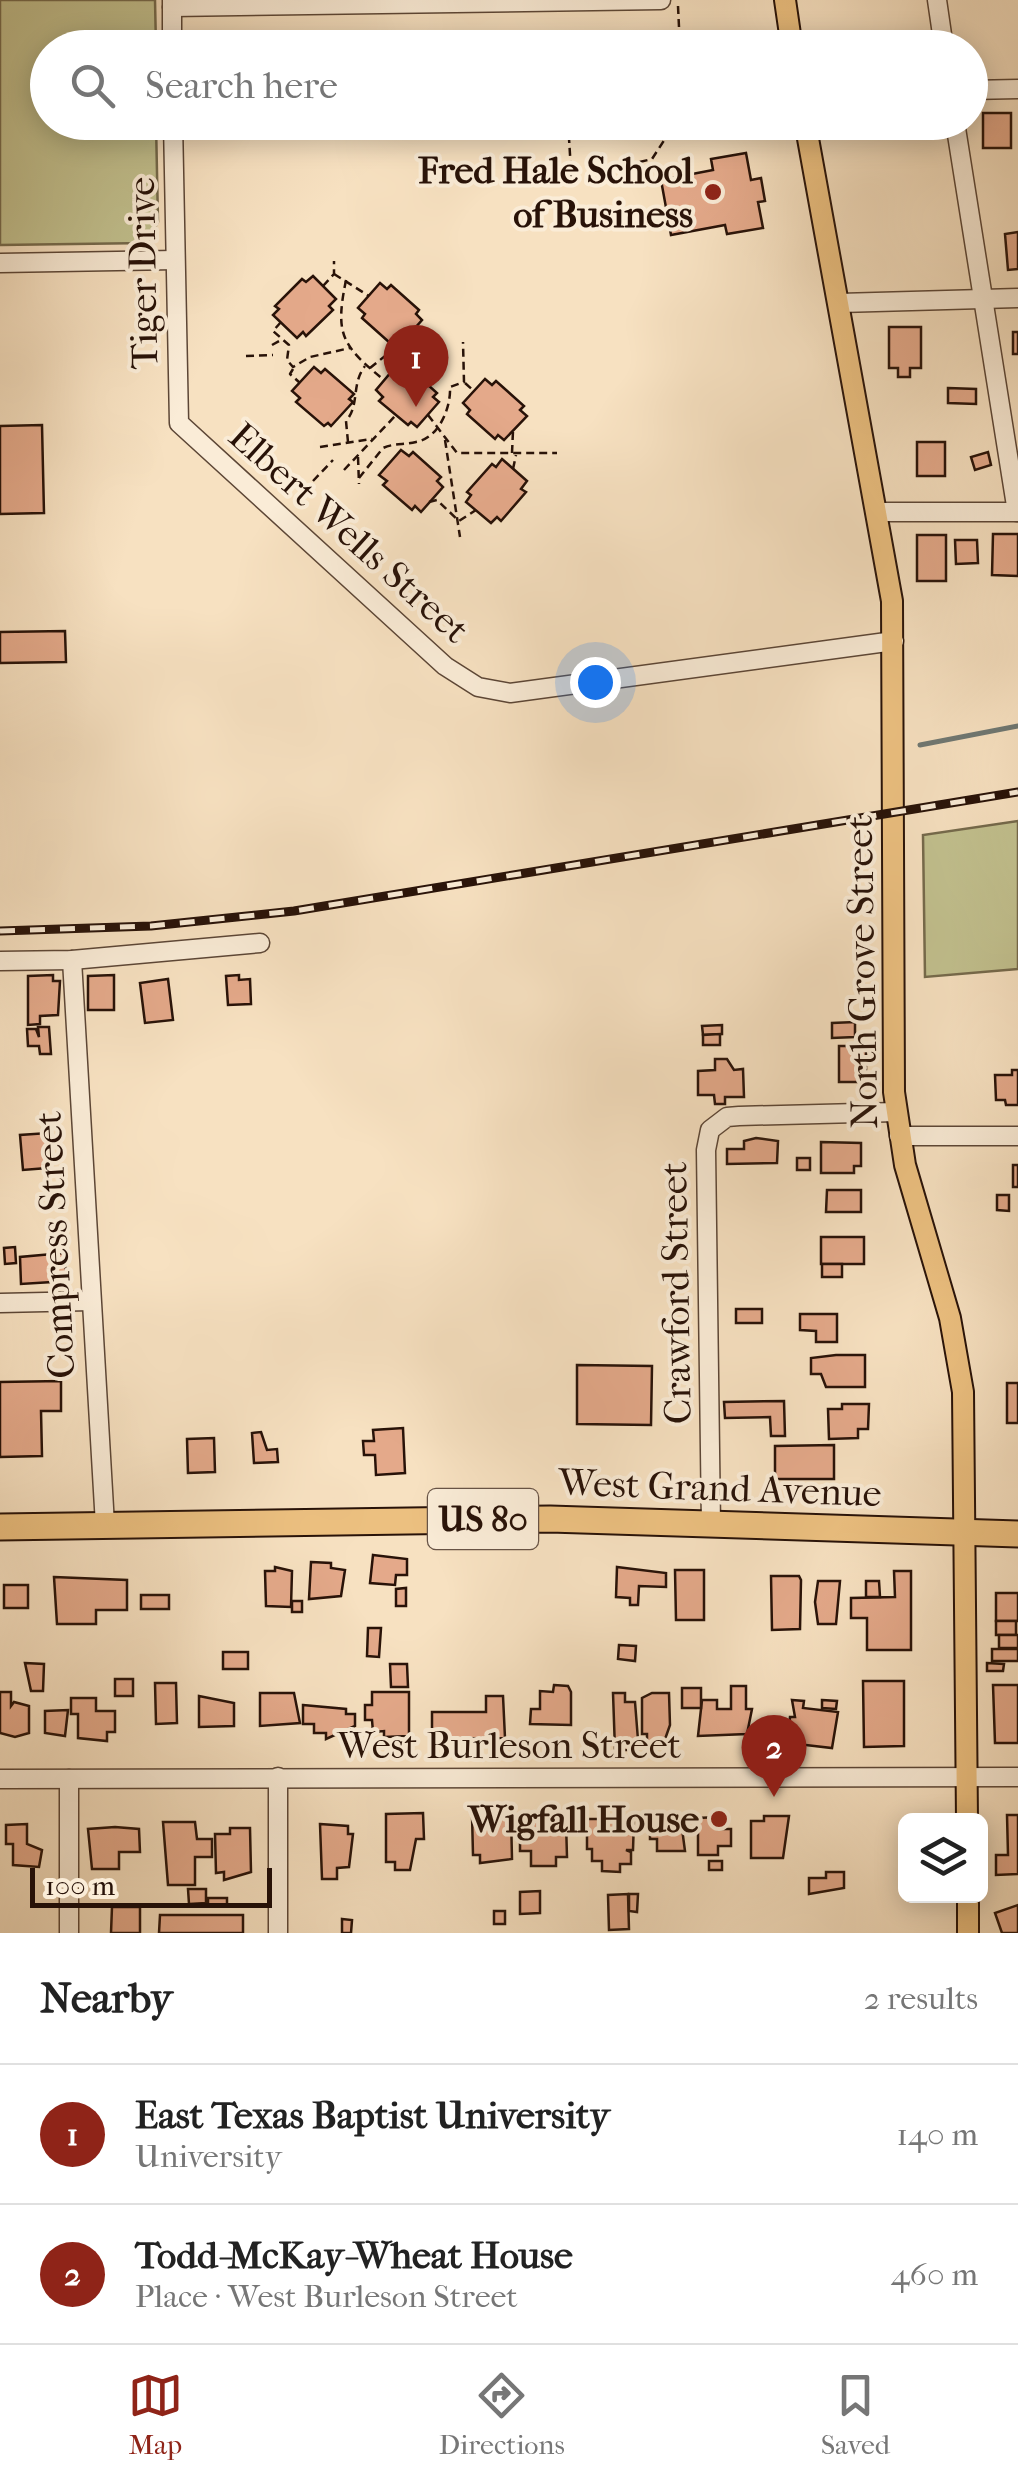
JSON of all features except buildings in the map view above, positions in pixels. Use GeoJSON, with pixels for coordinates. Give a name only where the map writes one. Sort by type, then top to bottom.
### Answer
{"type":"FeatureCollection","features":[{"type":"Feature","properties":{"kind":"highway","name":"West Grand Avenue"},"geometry":{"type":"LineString","coordinates":[[0,1527],[493,1519],[1018,1534]]}},
{"type":"Feature","properties":{"kind":"main road"},"geometry":{"type":"LineString","coordinates":[[785,0],[789,30]]}},
{"type":"Feature","properties":{"kind":"main road","name":"North Grove Street"},"geometry":{"type":"LineString","coordinates":[[808,140],[877,512],[894,641],[896,1112],[960,1367],[966,1534],[968,1813]]}},
{"type":"Feature","properties":{"kind":"main road"},"geometry":{"type":"LineString","coordinates":[[968,1903],[968,1933]]}},
{"type":"Feature","properties":{"kind":"street"},"geometry":{"type":"LineString","coordinates":[[172,30],[172,4],[661,0]]}},
{"type":"Feature","properties":{"kind":"street"},"geometry":{"type":"LineString","coordinates":[[937,0],[941,30]]}},
{"type":"Feature","properties":{"kind":"street"},"geometry":{"type":"LineString","coordinates":[[988,90],[1018,89]]}},
{"type":"Feature","properties":{"kind":"street","name":"Tiger Drive"},"geometry":{"type":"LineString","coordinates":[[173,140],[179,422]]}},
{"type":"Feature","properties":{"kind":"street"},"geometry":{"type":"LineString","coordinates":[[877,512],[1017,512],[958,140]]}},
{"type":"Feature","properties":{"kind":"street"},"geometry":{"type":"LineString","coordinates":[[0,263],[175,260]]}},
{"type":"Feature","properties":{"kind":"street"},"geometry":{"type":"LineString","coordinates":[[840,303],[1018,298]]}},
{"type":"Feature","properties":{"kind":"street","name":"Elbert Wells Street"},"geometry":{"type":"LineString","coordinates":[[179,422],[423,649],[469,683],[488,690],[522,692],[894,641]]}},
{"type":"Feature","properties":{"kind":"street"},"geometry":{"type":"LineString","coordinates":[[0,961],[72,960],[260,943]]}},
{"type":"Feature","properties":{"kind":"street","name":"Compress Street"},"geometry":{"type":"LineString","coordinates":[[72,960],[105,1525]]}},
{"type":"Feature","properties":{"kind":"street","name":"Crawford Street"},"geometry":{"type":"LineString","coordinates":[[712,1525],[706,1150],[716,1123],[739,1116],[896,1112]]}},
{"type":"Feature","properties":{"kind":"street"},"geometry":{"type":"LineString","coordinates":[[899,1136],[1018,1136]]}},
{"type":"Feature","properties":{"kind":"street"},"geometry":{"type":"LineString","coordinates":[[0,1303],[91,1302]]}},
{"type":"Feature","properties":{"kind":"street","name":"West Burleson Street"},"geometry":{"type":"LineString","coordinates":[[0,1779],[1018,1777]]}},
{"type":"Feature","properties":{"kind":"street"},"geometry":{"type":"LineString","coordinates":[[278,1778],[278,1933]]}},
{"type":"Feature","properties":{"kind":"street"},"geometry":{"type":"LineString","coordinates":[[69,1933],[70,1779]]}},
{"type":"Feature","properties":{"kind":"path"},"geometry":{"type":"LineString","coordinates":[[678,0],[679,30]]}},
{"type":"Feature","properties":{"kind":"path"},"geometry":{"type":"LineString","coordinates":[[569,140],[572,187]]}},
{"type":"Feature","properties":{"kind":"path"},"geometry":{"type":"LineString","coordinates":[[627,165],[652,159],[664,140]]}},
{"type":"Feature","properties":{"kind":"path"},"geometry":{"type":"LineString","coordinates":[[323,286],[334,274],[334,261]]}},
{"type":"Feature","properties":{"kind":"path"},"geometry":{"type":"LineString","coordinates":[[334,274],[369,296]]}},
{"type":"Feature","properties":{"kind":"path"},"geometry":{"type":"LineString","coordinates":[[346,280],[338,326],[350,348],[384,380]]}},
{"type":"Feature","properties":{"kind":"path"},"geometry":{"type":"LineString","coordinates":[[281,322],[273,330],[289,345],[287,360],[294,368]]}},
{"type":"Feature","properties":{"kind":"path"},"geometry":{"type":"LineString","coordinates":[[408,350],[409,334]]}},
{"type":"Feature","properties":{"kind":"path"},"geometry":{"type":"LineString","coordinates":[[272,344],[283,339]]}},
{"type":"Feature","properties":{"kind":"path"},"geometry":{"type":"LineString","coordinates":[[463,342],[464,382],[474,391]]}},
{"type":"Feature","properties":{"kind":"path"},"geometry":{"type":"LineString","coordinates":[[346,422],[353,412],[358,375],[382,356],[428,347]]}},
{"type":"Feature","properties":{"kind":"path"},"geometry":{"type":"LineString","coordinates":[[300,382],[290,374],[294,368],[310,358],[350,348]]}},
{"type":"Feature","properties":{"kind":"path"},"geometry":{"type":"LineString","coordinates":[[246,356],[273,355]]}},
{"type":"Feature","properties":{"kind":"path"},"geometry":{"type":"LineString","coordinates":[[413,372],[428,357]]}},
{"type":"Feature","properties":{"kind":"path"},"geometry":{"type":"LineString","coordinates":[[358,478],[382,448],[422,442],[436,428],[451,400],[450,388],[464,382]]}},
{"type":"Feature","properties":{"kind":"path"},"geometry":{"type":"LineString","coordinates":[[344,470],[396,415]]}},
{"type":"Feature","properties":{"kind":"path"},"geometry":{"type":"LineString","coordinates":[[428,415],[457,453],[558,453]]}},
{"type":"Feature","properties":{"kind":"path"},"geometry":{"type":"LineString","coordinates":[[340,416],[346,422],[348,442]]}},
{"type":"Feature","properties":{"kind":"path"},"geometry":{"type":"LineString","coordinates":[[513,431],[513,469]]}},
{"type":"Feature","properties":{"kind":"path"},"geometry":{"type":"LineString","coordinates":[[320,447],[373,439]]}},
{"type":"Feature","properties":{"kind":"path"},"geometry":{"type":"LineString","coordinates":[[445,439],[460,537]]}},
{"type":"Feature","properties":{"kind":"path"},"geometry":{"type":"LineString","coordinates":[[358,456],[359,484]]}},
{"type":"Feature","properties":{"kind":"path"},"geometry":{"type":"LineString","coordinates":[[313,481],[334,460]]}},
{"type":"Feature","properties":{"kind":"path"},"geometry":{"type":"LineString","coordinates":[[447,509],[454,498]]}},
{"type":"Feature","properties":{"kind":"path"},"geometry":{"type":"LineString","coordinates":[[429,502],[437,500],[459,521]]}},
{"type":"Feature","properties":{"kind":"path"},"geometry":{"type":"LineString","coordinates":[[459,521],[476,510]]}},
{"type":"Feature","properties":{"kind":"shaded area"},"geometry":{"type":"Polygon","coordinates":[[[0,0],[155,0],[156,30],[30,30],[30,140],[156,140],[158,222],[147,243],[0,245],[0,0]]]}},
{"type":"Feature","properties":{"kind":"shaded area"},"geometry":{"type":"Polygon","coordinates":[[[1018,821],[1018,969],[925,977],[923,835],[1018,821]]]}},
{"type":"Feature","properties":{"kind":"waterway"},"geometry":{"type":"LineString","coordinates":[[920,745],[1018,726]]}},
{"type":"Feature","properties":{"kind":"railway"},"geometry":{"type":"LineString","coordinates":[[0,931],[151,926],[294,911],[1018,792]]}},
{"type":"Feature","properties":{"kind":"place","name":"Fred Hale School of Business"},"geometry":{"type":"Point","coordinates":[713,192]}},
{"type":"Feature","properties":{"kind":"place","name":"East Texas Baptist University"},"geometry":{"type":"Point","coordinates":[416,407]}},
{"type":"Feature","properties":{"kind":"place","name":"Todd-McKay-Wheat House"},"geometry":{"type":"Point","coordinates":[774,1797]}},
{"type":"Feature","properties":{"kind":"place","name":"Wigfall House"},"geometry":{"type":"Point","coordinates":[719,1819]}}]}
